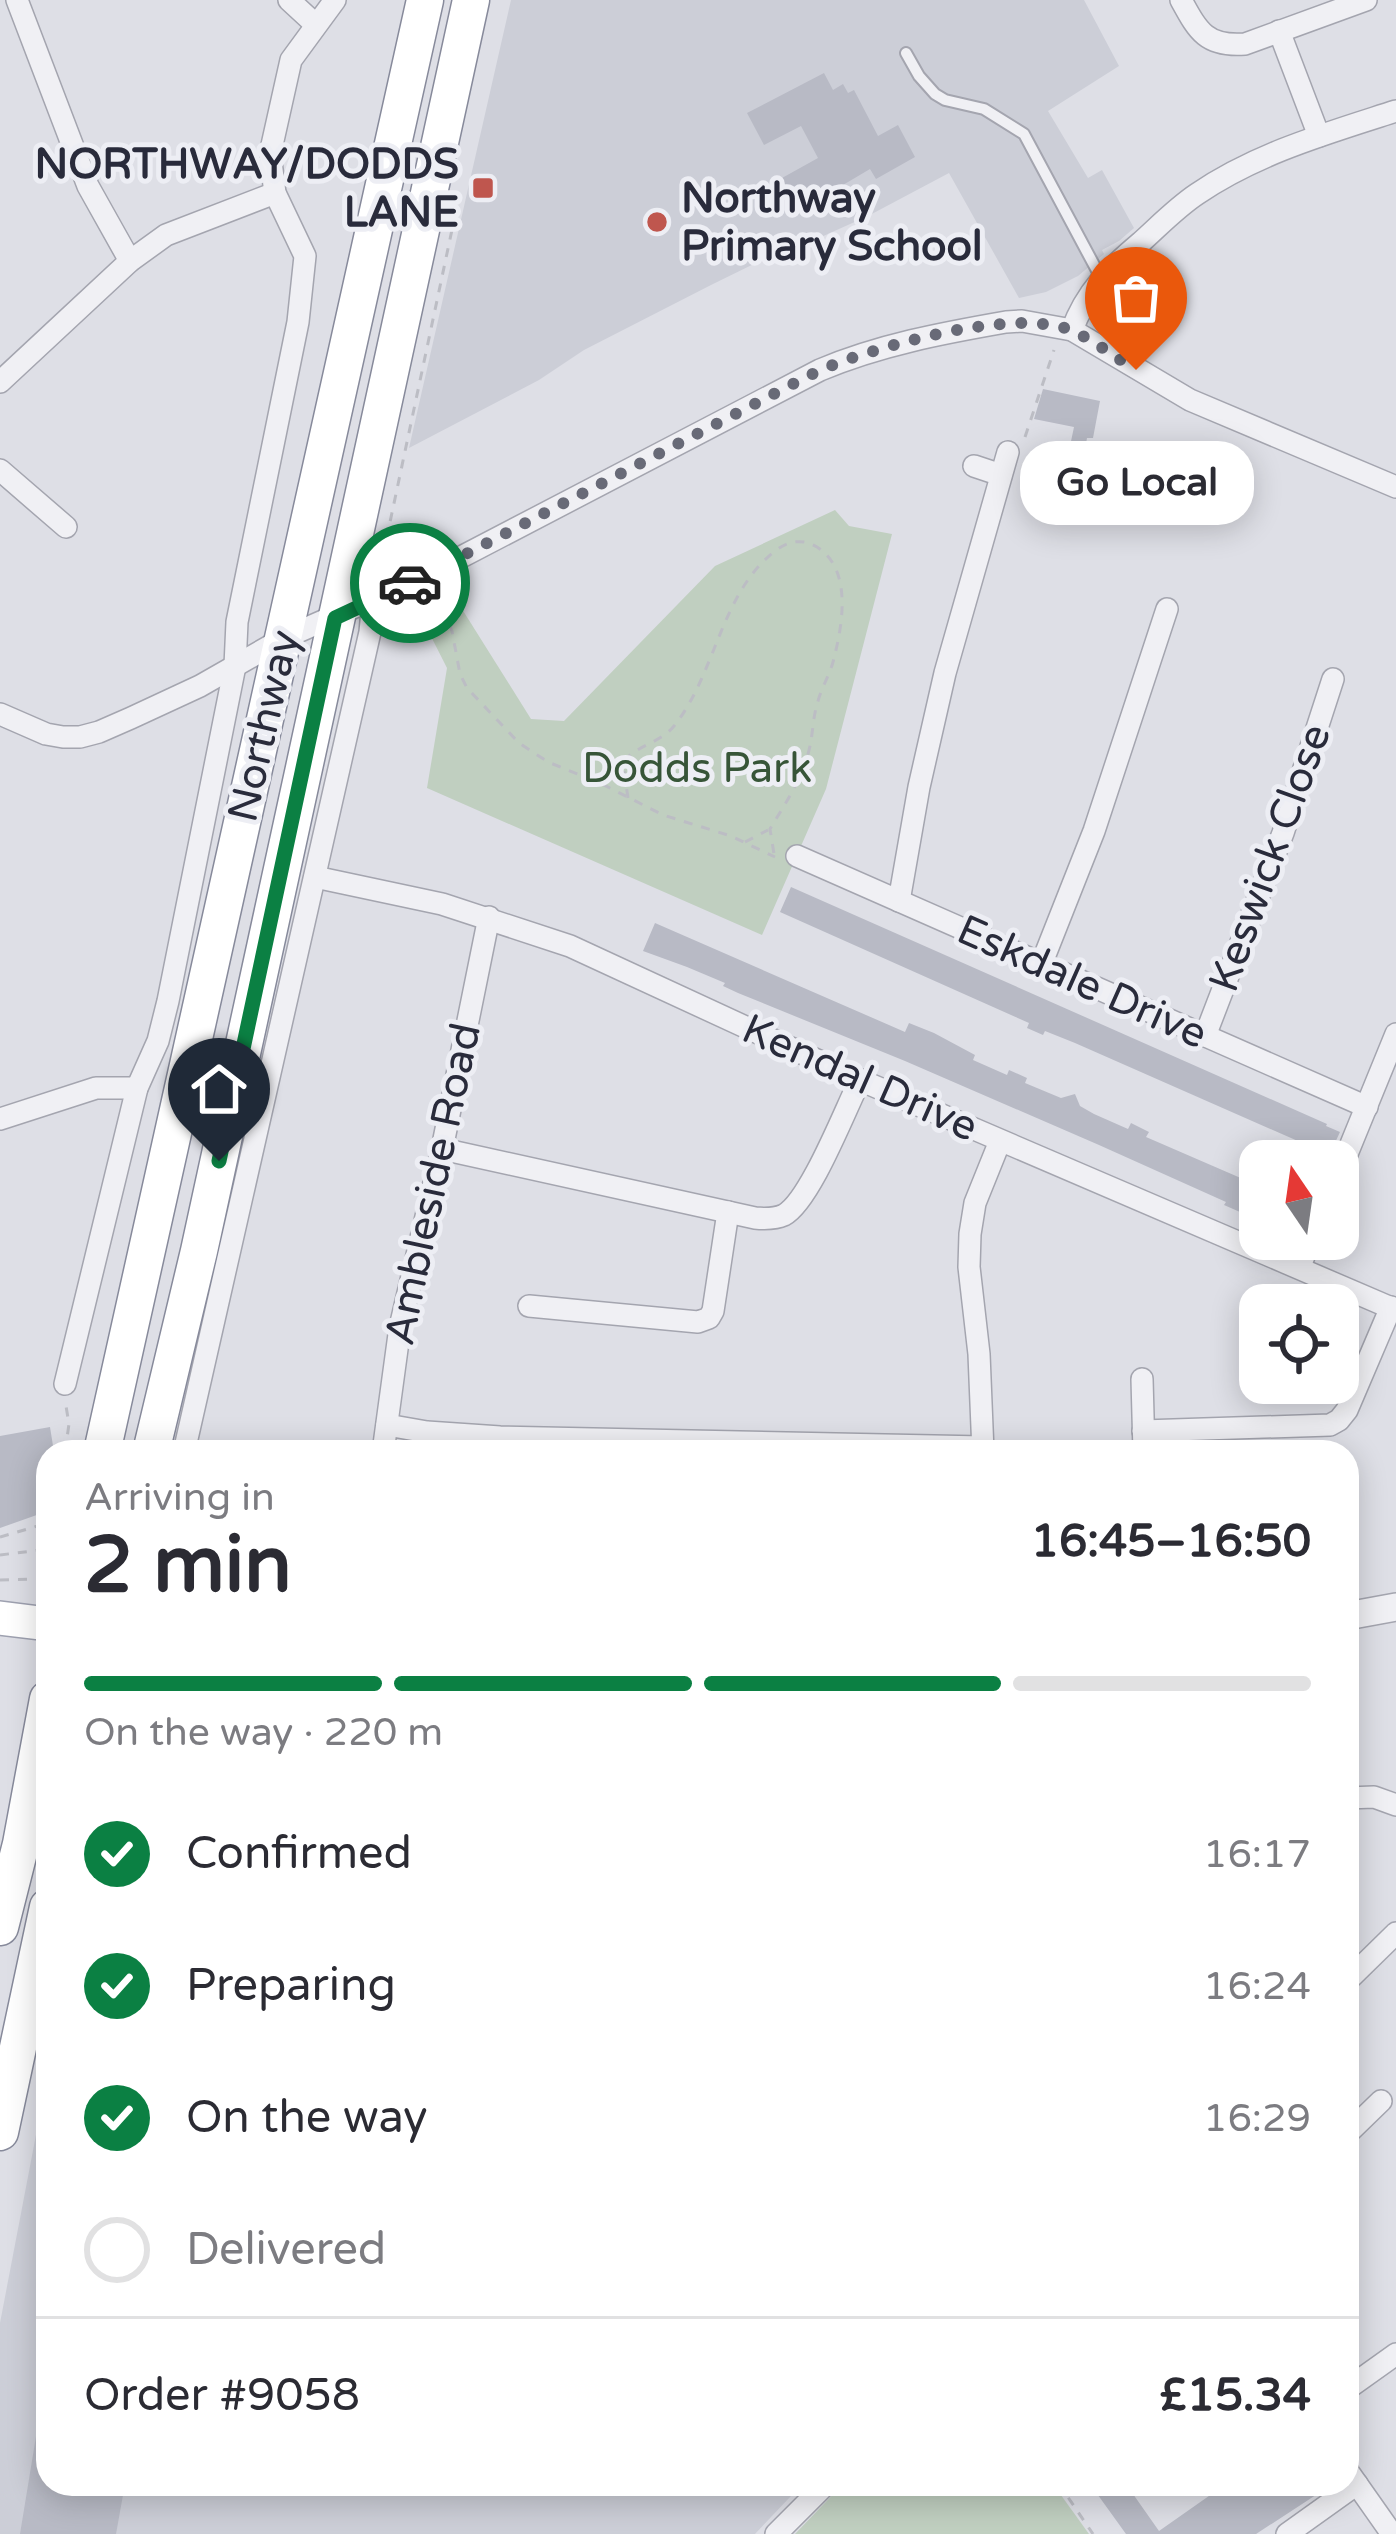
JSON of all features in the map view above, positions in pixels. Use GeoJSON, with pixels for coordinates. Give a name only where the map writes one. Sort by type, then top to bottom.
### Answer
{"type":"FeatureCollection","features":[{"type":"Feature","properties":{"kind":"highway","name":"Northway"},"geometry":{"type":"LineString","coordinates":[[105,1440],[425,0]]}},
{"type":"Feature","properties":{"kind":"highway","name":"Northway"},"geometry":{"type":"LineString","coordinates":[[155,1440],[471,0]]}},
{"type":"Feature","properties":{"kind":"highway"},"geometry":{"type":"LineString","coordinates":[[235,857],[274,792],[306,656],[335,618]]}},
{"type":"Feature","properties":{"kind":"highway"},"geometry":{"type":"LineString","coordinates":[[0,1927],[36,1763]]}},
{"type":"Feature","properties":{"kind":"highway"},"geometry":{"type":"LineString","coordinates":[[0,2132],[36,1963]]}},
{"type":"Feature","properties":{"kind":"main road"},"geometry":{"type":"LineString","coordinates":[[0,1618],[36,1622]]}},
{"type":"Feature","properties":{"kind":"street"},"geometry":{"type":"LineString","coordinates":[[17,0],[88,186],[130,261]]}},
{"type":"Feature","properties":{"kind":"street"},"geometry":{"type":"LineString","coordinates":[[290,0],[315,24]]}},
{"type":"Feature","properties":{"kind":"street","name":"Northway"},"geometry":{"type":"LineString","coordinates":[[65,1384],[137,1088],[158,1041],[168,1001],[298,322],[305,256],[274,194],[270,154],[277,114],[291,60],[334,0]]}},
{"type":"Feature","properties":{"kind":"street"},"geometry":{"type":"LineString","coordinates":[[1181,0],[1206,37],[1217,43],[1245,44],[1366,0]]}},
{"type":"Feature","properties":{"kind":"street"},"geometry":{"type":"LineString","coordinates":[[1279,31],[1319,136]]}},
{"type":"Feature","properties":{"kind":"street"},"geometry":{"type":"LineString","coordinates":[[1065,334],[1101,278],[1193,196],[1246,166],[1396,112]]}},
{"type":"Feature","properties":{"kind":"street"},"geometry":{"type":"LineString","coordinates":[[0,382],[130,261],[166,236],[274,194]]}},
{"type":"Feature","properties":{"kind":"street"},"geometry":{"type":"LineString","coordinates":[[0,714],[46,734],[80,737],[131,718],[200,686],[284,638],[374,601],[820,370],[851,357],[1006,322],[1022,321],[1065,334],[1190,400],[1396,487]]}},
{"type":"Feature","properties":{"kind":"street"},"geometry":{"type":"LineString","coordinates":[[899,901],[945,673],[1009,460],[974,466]]}},
{"type":"Feature","properties":{"kind":"street"},"geometry":{"type":"LineString","coordinates":[[0,470],[66,527]]}},
{"type":"Feature","properties":{"kind":"street","name":"Northway"},"geometry":{"type":"LineString","coordinates":[[187,1440],[374,601]]}},
{"type":"Feature","properties":{"kind":"street"},"geometry":{"type":"LineString","coordinates":[[1040,965],[1094,831],[1167,610]]}},
{"type":"Feature","properties":{"kind":"street","name":"Keswick Close"},"geometry":{"type":"LineString","coordinates":[[1204,1036],[1283,833],[1333,679]]}},
{"type":"Feature","properties":{"kind":"street","name":"Eskdale Drive"},"geometry":{"type":"LineString","coordinates":[[797,856],[1367,1107]]}},
{"type":"Feature","properties":{"kind":"street","name":"Kendal Drive"},"geometry":{"type":"LineString","coordinates":[[315,877],[442,904],[570,946],[860,1080],[1393,1309]]}},
{"type":"Feature","properties":{"kind":"street","name":"Ambleside Road"},"geometry":{"type":"LineString","coordinates":[[385,1440],[400,1327],[489,917]]}},
{"type":"Feature","properties":{"kind":"street"},"geometry":{"type":"LineString","coordinates":[[1353,1140],[1396,1034]]}},
{"type":"Feature","properties":{"kind":"street"},"geometry":{"type":"LineString","coordinates":[[442,1149],[772,1218],[787,1213],[807,1189],[860,1080]]}},
{"type":"Feature","properties":{"kind":"street"},"geometry":{"type":"LineString","coordinates":[[0,1119],[96,1088],[137,1088]]}},
{"type":"Feature","properties":{"kind":"street"},"geometry":{"type":"LineString","coordinates":[[983,1440],[970,1234],[975,1203],[1000,1141]]}},
{"type":"Feature","properties":{"kind":"street"},"geometry":{"type":"LineString","coordinates":[[529,1306],[698,1322],[710,1318],[728,1212]]}},
{"type":"Feature","properties":{"kind":"street"},"geometry":{"type":"LineString","coordinates":[[1300,1267],[1303,1260]]}},
{"type":"Feature","properties":{"kind":"street"},"geometry":{"type":"LineString","coordinates":[[1156,1440],[1330,1425],[1346,1410],[1393,1309]]}},
{"type":"Feature","properties":{"kind":"street"},"geometry":{"type":"LineString","coordinates":[[1142,1379],[1144,1440]]}},
{"type":"Feature","properties":{"kind":"street"},"geometry":{"type":"LineString","coordinates":[[387,1426],[500,1437],[621,1440]]}},
{"type":"Feature","properties":{"kind":"street"},"geometry":{"type":"LineString","coordinates":[[1359,1614],[1396,1607]]}},
{"type":"Feature","properties":{"kind":"street"},"geometry":{"type":"LineString","coordinates":[[1359,1798],[1396,1805]]}},
{"type":"Feature","properties":{"kind":"street"},"geometry":{"type":"LineString","coordinates":[[1359,1969],[1396,1934]]}},
{"type":"Feature","properties":{"kind":"street"},"geometry":{"type":"LineString","coordinates":[[1359,2122],[1381,2101]]}},
{"type":"Feature","properties":{"kind":"street"},"geometry":{"type":"LineString","coordinates":[[1359,2380],[1396,2354]]}},
{"type":"Feature","properties":{"kind":"street"},"geometry":{"type":"LineString","coordinates":[[1359,2487],[1392,2534]]}},
{"type":"Feature","properties":{"kind":"street"},"geometry":{"type":"LineString","coordinates":[[776,2534],[814,2496]]}},
{"type":"Feature","properties":{"kind":"street"},"geometry":{"type":"LineString","coordinates":[[1287,2534],[1330,2496]]}},
{"type":"Feature","properties":{"kind":"lane"},"geometry":{"type":"LineString","coordinates":[[906,53],[935,94],[984,109],[1024,134],[1101,278]]}},
{"type":"Feature","properties":{"kind":"path"},"geometry":{"type":"LineString","coordinates":[[374,601],[452,226]]}},
{"type":"Feature","properties":{"kind":"path"},"geometry":{"type":"LineString","coordinates":[[1009,460],[1065,334]]}},
{"type":"Feature","properties":{"kind":"path"},"geometry":{"type":"LineString","coordinates":[[628,798],[624,771],[629,756],[667,735],[680,718],[744,587],[775,550],[791,542],[806,542],[826,554],[838,572],[842,592],[834,660],[816,706],[809,750],[787,805],[770,829],[743,843]]}},
{"type":"Feature","properties":{"kind":"path"},"geometry":{"type":"LineString","coordinates":[[434,589],[452,631],[467,688],[532,754],[663,815],[780,860],[772,847],[770,829]]}},
{"type":"Feature","properties":{"kind":"path"},"geometry":{"type":"LineString","coordinates":[[65,1384],[67,1440]]}},
{"type":"Feature","properties":{"kind":"path"},"geometry":{"type":"LineString","coordinates":[[0,1537],[36,1526]]}},
{"type":"Feature","properties":{"kind":"path"},"geometry":{"type":"LineString","coordinates":[[0,1555],[36,1551]]}},
{"type":"Feature","properties":{"kind":"path"},"geometry":{"type":"LineString","coordinates":[[0,1580],[36,1579]]}},
{"type":"Feature","properties":{"kind":"path"},"geometry":{"type":"LineString","coordinates":[[1067,2496],[1094,2534]]}},
{"type":"Feature","properties":{"kind":"shaded area","name":"Northway Primary School"},"geometry":{"type":"Polygon","coordinates":[[[511,0],[1084,0],[1119,66],[1048,111],[1088,178],[1102,170],[1134,228],[1102,250],[1104,254],[1078,276],[1046,292],[1019,298],[949,173],[868,216],[711,285],[409,448],[511,0]]]}},
{"type":"Feature","properties":{"kind":"shaded area"},"geometry":{"type":"Polygon","coordinates":[[[36,2135],[36,2496],[791,2496],[755,2534],[0,2534],[0,2323],[36,2135]]]}},
{"type":"Feature","properties":{"kind":"green space","name":"Dodds Park"},"geometry":{"type":"Polygon","coordinates":[[[835,510],[849,526],[892,534],[826,789],[762,935],[427,788],[447,668],[412,599],[445,582],[531,719],[564,721],[715,566],[835,510]]]}},
{"type":"Feature","properties":{"kind":"green space"},"geometry":{"type":"Polygon","coordinates":[[[831,2496],[1062,2496],[1089,2534],[795,2534],[831,2496]]]}},
{"type":"Feature","properties":{"kind":"building"},"geometry":{"type":"Polygon","coordinates":[[[824,73],[833,90],[843,84],[848,93],[854,90],[878,136],[898,125],[915,157],[876,179],[870,169],[799,211],[782,178],[818,158],[801,126],[764,145],[747,113],[824,73]]]}},
{"type":"Feature","properties":{"kind":"building"},"geometry":{"type":"Polygon","coordinates":[[[1043,389],[1100,401],[1093,438],[1087,438],[1085,449],[1070,446],[1074,427],[1034,419],[1043,389]]]}},
{"type":"Feature","properties":{"kind":"building"},"geometry":{"type":"Polygon","coordinates":[[[791,887],[1340,1132],[1336,1140],[1296,1140],[1075,1043],[1027,1028],[1029,1023],[780,912],[791,887]]]}},
{"type":"Feature","properties":{"kind":"building"},"geometry":{"type":"Polygon","coordinates":[[[655,923],[905,1032],[909,1023],[934,1033],[975,1055],[973,1060],[1007,1075],[1009,1070],[1027,1078],[1025,1083],[1061,1098],[1075,1094],[1080,1106],[1094,1114],[1128,1129],[1131,1123],[1149,1132],[1146,1137],[1239,1177],[1239,1212],[1099,1145],[643,951],[655,923]]]}},
{"type":"Feature","properties":{"kind":"building"},"geometry":{"type":"Polygon","coordinates":[[[50,1427],[52,1440],[36,1440],[36,1515],[0,1528],[0,1436],[50,1427]]]}},
{"type":"Feature","properties":{"kind":"building"},"geometry":{"type":"Polygon","coordinates":[[[36,2436],[36,2496],[123,2496],[116,2534],[20,2534],[36,2436]]]}},
{"type":"Feature","properties":{"kind":"building"},"geometry":{"type":"Polygon","coordinates":[[[1099,2496],[1134,2496],[1159,2531],[1209,2496],[1314,2496],[1256,2534],[1126,2534],[1099,2496]]]}},
{"type":"Feature","properties":{"kind":"way so far"},"geometry":{"type":"LineString","coordinates":[[410,583],[851,357],[1022,321],[1072,330],[1136,370]]}},
{"type":"Feature","properties":{"kind":"place","name":"NORTHWAY/DODDS LANE"},"geometry":{"type":"Point","coordinates":[483,188]}},
{"type":"Feature","properties":{"kind":"place","name":"Northway Primary School"},"geometry":{"type":"Point","coordinates":[657,222]}},
{"type":"Feature","properties":{"kind":"place","name":"Go Local"},"geometry":{"type":"Point","coordinates":[1136,370]}},
{"type":"Feature","properties":{"kind":"route"},"geometry":{"type":"LineString","coordinates":[[219,1161],[335,618],[410,583]]}}]}
